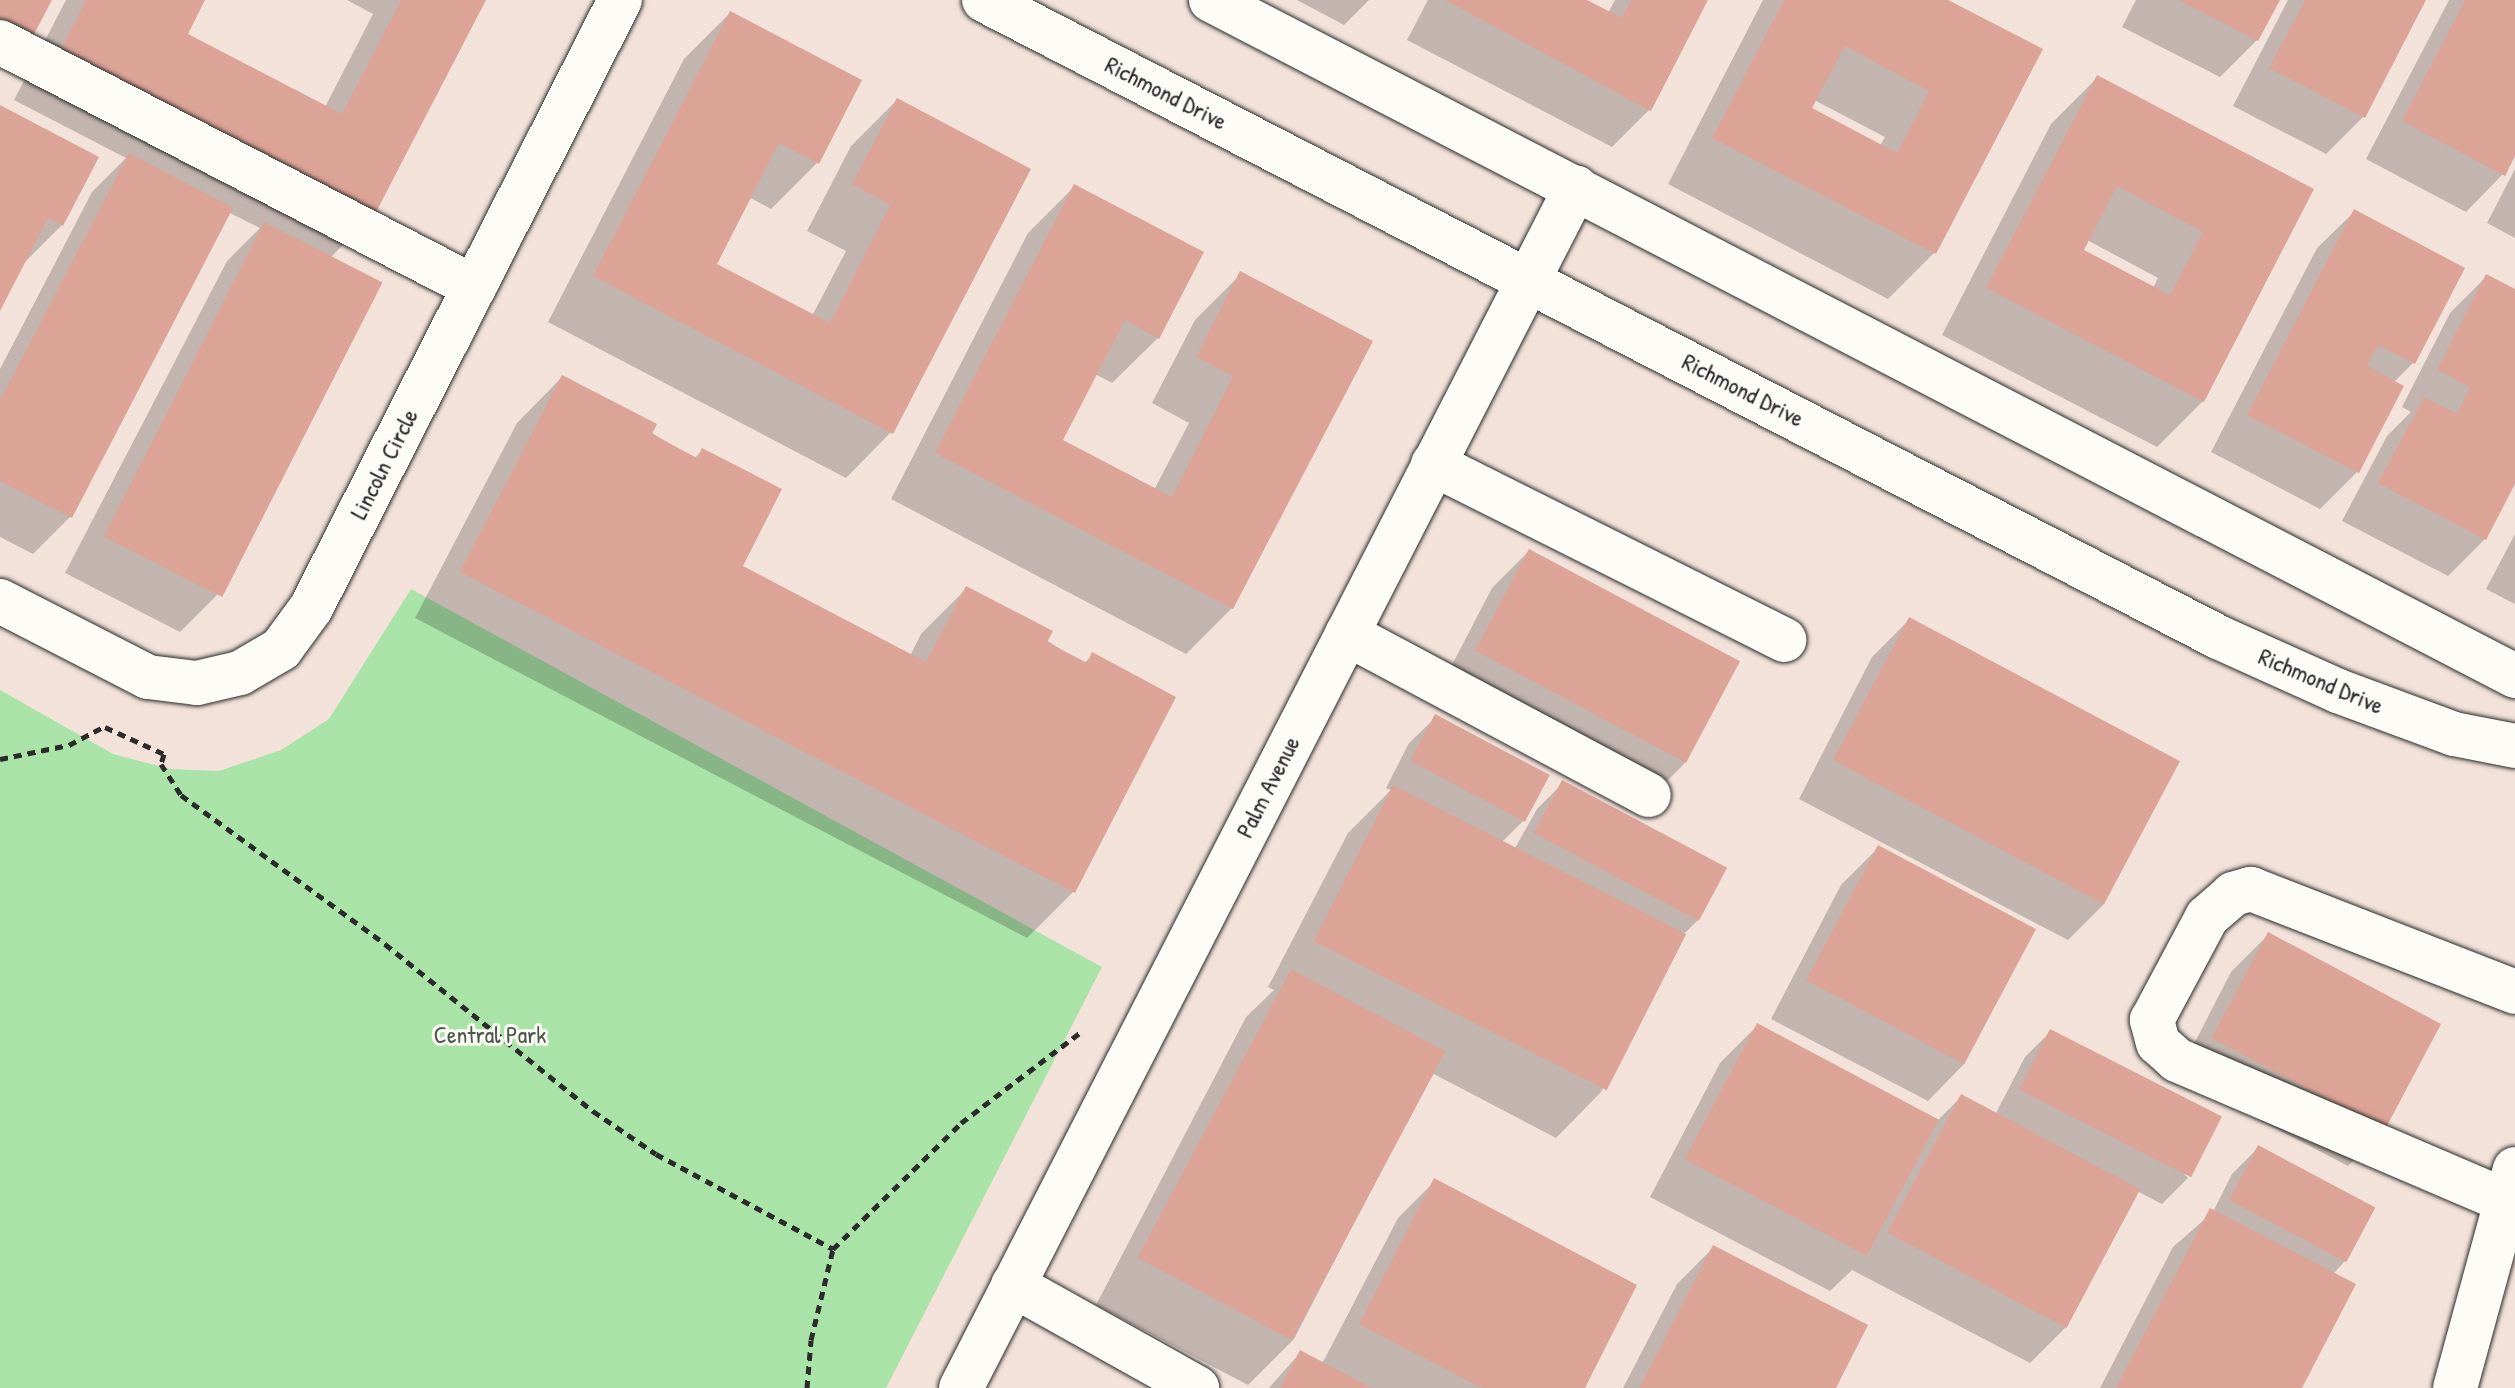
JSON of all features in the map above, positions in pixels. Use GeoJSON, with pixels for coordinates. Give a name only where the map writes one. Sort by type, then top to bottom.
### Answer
{"type":"FeatureCollection","features":[{"type":"Feature","properties":{"kind":"street","name":"Lincoln Circle"},"geometry":{"type":"LineString","coordinates":[[0,601],[148,677],[197,683],[240,673],[281,649],[311,608],[620,0]]}},
{"type":"Feature","properties":{"kind":"street","name":"Richmond Drive"},"geometry":{"type":"LineString","coordinates":[[984,0],[1528,278],[2218,637],[2338,691],[2454,734],[2515,746]]}},
{"type":"Feature","properties":{"kind":"street"},"geometry":{"type":"LineString","coordinates":[[1211,0],[2515,676]]}},
{"type":"Feature","properties":{"kind":"street"},"geometry":{"type":"LineString","coordinates":[[0,42],[474,287]]}},
{"type":"Feature","properties":{"kind":"street","name":"Palm Avenue"},"geometry":{"type":"LineString","coordinates":[[961,1388],[1576,187]]}},
{"type":"Feature","properties":{"kind":"street"},"geometry":{"type":"LineString","coordinates":[[1433,464],[1784,640]]}},
{"type":"Feature","properties":{"kind":"street"},"geometry":{"type":"LineString","coordinates":[[1347,634],[1649,795]]}},
{"type":"Feature","properties":{"kind":"street"},"geometry":{"type":"LineString","coordinates":[[2455,1388],[2511,1185],[2177,1060],[2158,1043],[2152,1020],[2207,917],[2233,894],[2251,889],[2515,992]]}},
{"type":"Feature","properties":{"kind":"street"},"geometry":{"type":"LineString","coordinates":[[1013,1285],[1197,1388]]}},
{"type":"Feature","properties":{"kind":"path"},"geometry":{"type":"LineString","coordinates":[[0,759],[69,745],[105,727],[122,663]]}},
{"type":"Feature","properties":{"kind":"path"},"geometry":{"type":"LineString","coordinates":[[105,727],[164,754],[161,764],[181,795],[385,944],[593,1111],[656,1154],[833,1249]]}},
{"type":"Feature","properties":{"kind":"path"},"geometry":{"type":"LineString","coordinates":[[807,1388],[811,1340],[833,1249],[961,1123],[1092,1025]]}},
{"type":"Feature","properties":{"kind":"green space","name":"Central Park"},"geometry":{"type":"Polygon","coordinates":[[[411,589],[1102,967],[886,1388],[0,1388],[0,690],[113,754],[170,769],[219,771],[281,750],[329,719],[411,589]]]}},
{"type":"Feature","properties":{"kind":"building"},"geometry":{"type":"Polygon","coordinates":[[[0,0],[52,0],[32,38],[0,21],[0,0]]]}},
{"type":"Feature","properties":{"kind":"building"},"geometry":{"type":"Polygon","coordinates":[[[86,0],[205,0],[188,34],[342,114],[401,0],[486,0],[373,218],[59,53],[86,0]]]}},
{"type":"Feature","properties":{"kind":"building"},"geometry":{"type":"Polygon","coordinates":[[[1445,0],[1587,0],[1622,18],[1631,0],[1708,0],[1651,111],[1445,0]]]}},
{"type":"Feature","properties":{"kind":"building"},"geometry":{"type":"Polygon","coordinates":[[[1784,0],[1948,0],[2043,49],[1936,254],[1712,138],[1784,0]],[[1845,46],[1812,108],[1897,153],[1929,91],[1845,46]]]}},
{"type":"Feature","properties":{"kind":"building"},"geometry":{"type":"Polygon","coordinates":[[[2178,0],[2280,0],[2258,41],[2178,0]]]}},
{"type":"Feature","properties":{"kind":"building"},"geometry":{"type":"Polygon","coordinates":[[[2305,0],[2426,0],[2365,118],[2269,68],[2305,0]]]}},
{"type":"Feature","properties":{"kind":"building"},"geometry":{"type":"Polygon","coordinates":[[[2465,0],[2515,0],[2515,156],[2505,176],[2402,121],[2465,0]]]}},
{"type":"Feature","properties":{"kind":"building"},"geometry":{"type":"Polygon","coordinates":[[[730,11],[862,80],[819,164],[779,143],[717,264],[830,323],[890,205],[852,184],[897,98],[1031,169],[893,434],[593,276],[730,11]]]}},
{"type":"Feature","properties":{"kind":"building"},"geometry":{"type":"Polygon","coordinates":[[[2097,75],[2314,189],[2204,402],[1986,288],[2097,75]],[[2117,186],[2084,250],[2170,295],[2203,232],[2117,186]]]}},
{"type":"Feature","properties":{"kind":"building"},"geometry":{"type":"Polygon","coordinates":[[[0,105],[99,157],[63,226],[48,218],[0,311],[0,105]]]}},
{"type":"Feature","properties":{"kind":"building"},"geometry":{"type":"Polygon","coordinates":[[[129,153],[233,208],[72,518],[0,481],[0,400],[129,153]]]}},
{"type":"Feature","properties":{"kind":"building"},"geometry":{"type":"Polygon","coordinates":[[[1074,184],[1204,252],[1159,339],[1125,320],[1063,440],[1172,497],[1233,376],[1196,357],[1240,271],[1373,341],[1233,609],[935,453],[1074,184]]]}},
{"type":"Feature","properties":{"kind":"building"},"geometry":{"type":"Polygon","coordinates":[[[2354,209],[2465,268],[2415,364],[2378,345],[2367,366],[2404,386],[2359,473],[2247,415],[2354,209]]]}},
{"type":"Feature","properties":{"kind":"building"},"geometry":{"type":"Polygon","coordinates":[[[264,222],[383,282],[222,597],[104,537],[264,222]]]}},
{"type":"Feature","properties":{"kind":"building"},"geometry":{"type":"Polygon","coordinates":[[[2486,274],[2515,289],[2515,484],[2486,540],[2378,483],[2424,397],[2457,414],[2470,387],[2437,370],[2486,274]]]}},
{"type":"Feature","properties":{"kind":"building"},"geometry":{"type":"Polygon","coordinates":[[[562,375],[657,424],[652,434],[697,458],[702,448],[782,489],[743,566],[926,662],[966,586],[1053,631],[1047,642],[1087,663],[1092,652],[1176,697],[1075,893],[460,572],[562,375]]]}},
{"type":"Feature","properties":{"kind":"building"},"geometry":{"type":"Polygon","coordinates":[[[1529,549],[1740,661],[1686,763],[1475,651],[1529,549]]]}},
{"type":"Feature","properties":{"kind":"building"},"geometry":{"type":"Polygon","coordinates":[[[1909,617],[2180,761],[2104,904],[1833,760],[1909,617]]]}},
{"type":"Feature","properties":{"kind":"building"},"geometry":{"type":"Polygon","coordinates":[[[1435,714],[1550,775],[1525,822],[1410,761],[1435,714]]]}},
{"type":"Feature","properties":{"kind":"building"},"geometry":{"type":"Polygon","coordinates":[[[1562,780],[1727,868],[1699,921],[1534,833],[1562,780]]]}},
{"type":"Feature","properties":{"kind":"building"},"geometry":{"type":"Polygon","coordinates":[[[1393,785],[1686,934],[1607,1090],[1314,941],[1393,785]]]}},
{"type":"Feature","properties":{"kind":"building"},"geometry":{"type":"Polygon","coordinates":[[[1878,845],[2036,929],[1964,1064],[1806,980],[1878,845]]]}},
{"type":"Feature","properties":{"kind":"building"},"geometry":{"type":"Polygon","coordinates":[[[2268,932],[2441,1024],[2385,1130],[2212,1038],[2268,932]]]}},
{"type":"Feature","properties":{"kind":"building"},"geometry":{"type":"Polygon","coordinates":[[[1291,969],[1446,1051],[1292,1340],[1137,1258],[1291,969]]]}},
{"type":"Feature","properties":{"kind":"building"},"geometry":{"type":"Polygon","coordinates":[[[1757,1023],[1939,1120],[1867,1256],[1685,1159],[1757,1023]]]}},
{"type":"Feature","properties":{"kind":"building"},"geometry":{"type":"Polygon","coordinates":[[[2050,1029],[2222,1117],[2191,1177],[2019,1090],[2050,1029]]]}},
{"type":"Feature","properties":{"kind":"building"},"geometry":{"type":"Polygon","coordinates":[[[1961,1094],[2140,1189],[2067,1328],[1887,1233],[1961,1094]]]}},
{"type":"Feature","properties":{"kind":"building"},"geometry":{"type":"Polygon","coordinates":[[[2258,1145],[2375,1207],[2346,1262],[2229,1200],[2258,1145]]]}},
{"type":"Feature","properties":{"kind":"building"},"geometry":{"type":"Polygon","coordinates":[[[1434,1178],[1637,1285],[1585,1388],[1482,1388],[1359,1324],[1434,1178]]]}},
{"type":"Feature","properties":{"kind":"building"},"geometry":{"type":"Polygon","coordinates":[[[2210,1208],[2356,1284],[2302,1388],[2116,1388],[2210,1208]]]}},
{"type":"Feature","properties":{"kind":"building"},"geometry":{"type":"Polygon","coordinates":[[[1713,1245],[1868,1325],[1836,1388],[1639,1388],[1713,1245]]]}},
{"type":"Feature","properties":{"kind":"building"},"geometry":{"type":"Polygon","coordinates":[[[1300,1350],[1372,1388],[1280,1388],[1300,1350]]]}}]}
